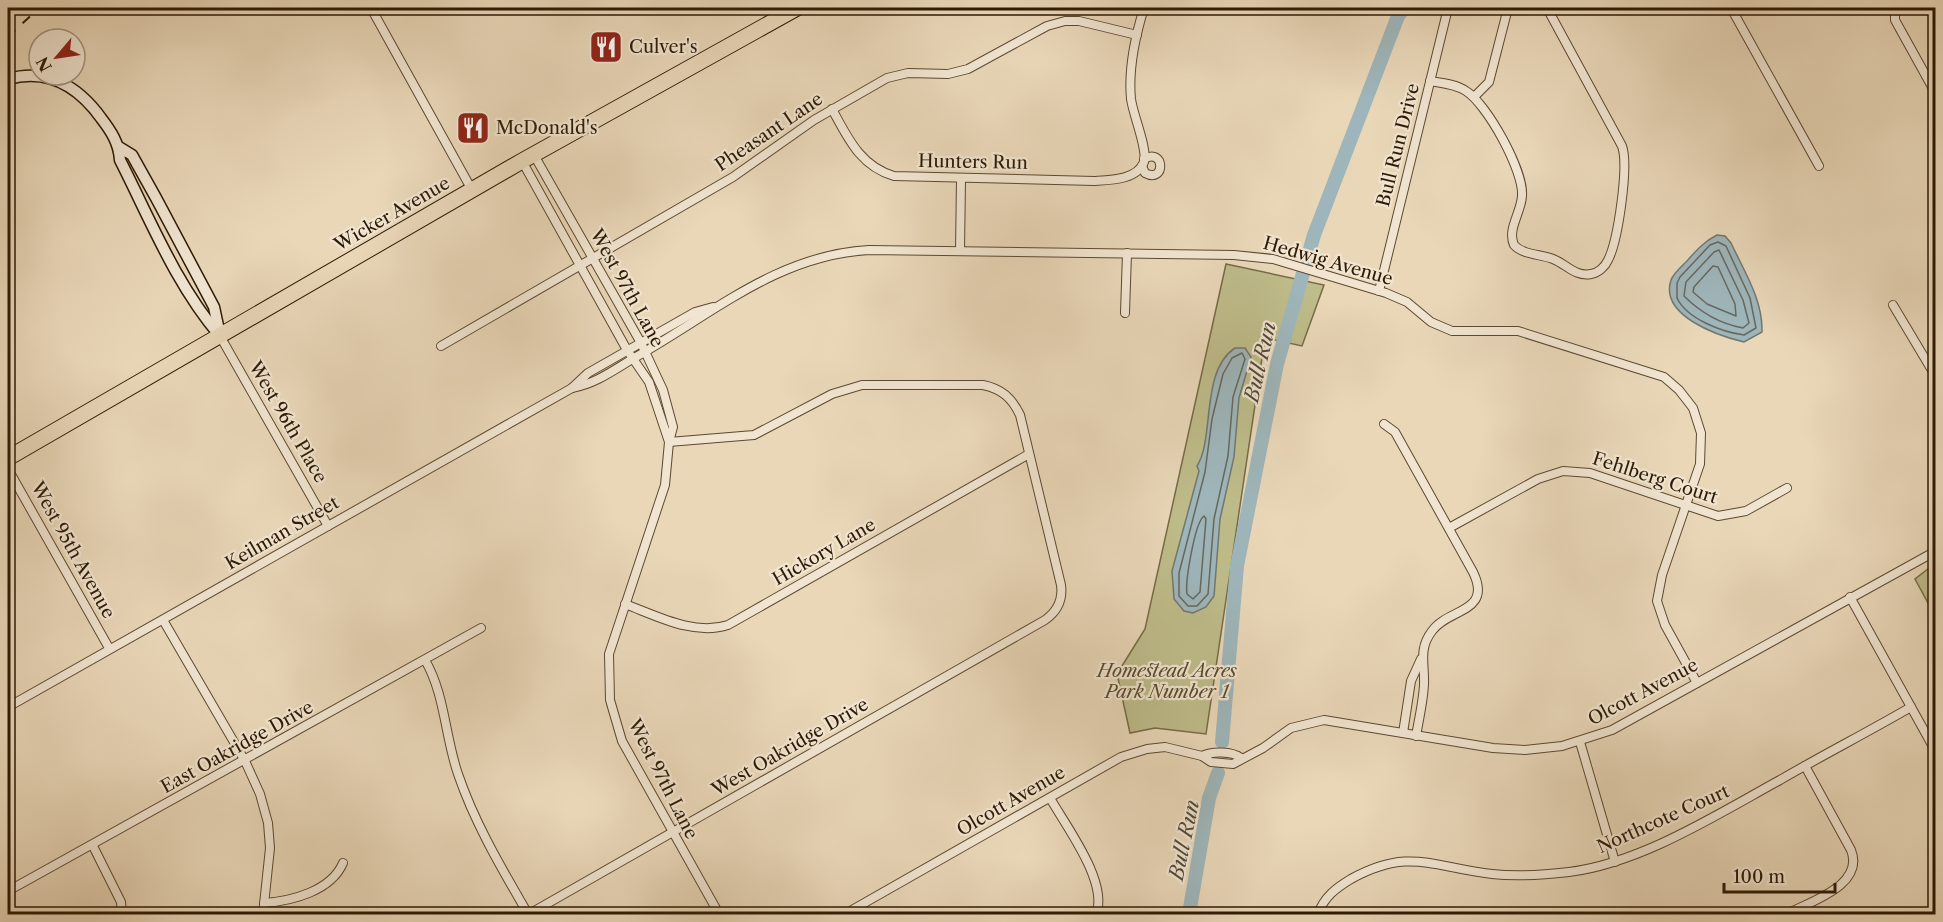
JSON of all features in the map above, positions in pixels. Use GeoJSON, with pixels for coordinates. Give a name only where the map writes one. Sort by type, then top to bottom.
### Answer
{"type":"FeatureCollection","features":[{"type":"Feature","properties":{"kind":"highway","name":"Wicker Avenue"},"geometry":{"type":"LineString","coordinates":[[8,458],[528,158],[797,8]]}},
{"type":"Feature","properties":{"kind":"street"},"geometry":{"type":"LineString","coordinates":[[371,8],[472,190]]}},
{"type":"Feature","properties":{"kind":"street"},"geometry":{"type":"LineString","coordinates":[[1137,35],[1144,8]]}},
{"type":"Feature","properties":{"kind":"street","name":"Bull Run Drive"},"geometry":{"type":"LineString","coordinates":[[1379,291],[1448,8]]}},
{"type":"Feature","properties":{"kind":"street"},"geometry":{"type":"LineString","coordinates":[[1474,97],[1489,82],[1508,8]]}},
{"type":"Feature","properties":{"kind":"street"},"geometry":{"type":"LineString","coordinates":[[1430,81],[1459,87],[1474,97],[1487,115],[1521,180],[1520,208],[1511,235],[1514,245],[1522,252],[1558,261],[1577,273],[1593,274],[1601,269],[1610,258],[1625,179],[1626,159],[1622,146],[1546,8]]}},
{"type":"Feature","properties":{"kind":"street"},"geometry":{"type":"LineString","coordinates":[[1731,8],[1819,166]]}},
{"type":"Feature","properties":{"kind":"street"},"geometry":{"type":"LineString","coordinates":[[1894,8],[1895,20],[1935,94]]}},
{"type":"Feature","properties":{"kind":"street","name":"Pheasant Lane"},"geometry":{"type":"LineString","coordinates":[[441,346],[743,171],[800,129],[893,76],[948,74],[968,69],[1059,22],[1079,21],[1137,35]]}},
{"type":"Feature","properties":{"kind":"street","name":"Hunters Run"},"geometry":{"type":"LineString","coordinates":[[832,109],[857,152],[879,171],[902,177],[1103,181],[1132,174],[1143,162],[1131,92],[1132,60],[1137,35]]}},
{"type":"Feature","properties":{"kind":"street","name":"West 96th Place"},"geometry":{"type":"LineString","coordinates":[[8,79],[25,75],[41,76],[74,88],[92,105],[119,147],[132,155],[214,307],[220,336]]}},
{"type":"Feature","properties":{"kind":"street","name":"West 96th Place"},"geometry":{"type":"LineString","coordinates":[[119,147],[120,160],[200,313],[220,336],[328,526]]}},
{"type":"Feature","properties":{"kind":"street","name":"West 97th Lane"},"geometry":{"type":"LineString","coordinates":[[528,158],[592,257],[641,343],[668,403],[673,428],[669,442],[665,485],[609,654],[610,700],[622,741],[671,833],[719,915]]}},
{"type":"Feature","properties":{"kind":"street","name":"West 97th Lane"},"geometry":{"type":"LineString","coordinates":[[528,158],[579,265],[627,351],[635,358],[652,390],[669,442]]}},
{"type":"Feature","properties":{"kind":"street"},"geometry":{"type":"LineString","coordinates":[[960,251],[961,179]]}},
{"type":"Feature","properties":{"kind":"street","name":"Hedwig Avenue"},"geometry":{"type":"LineString","coordinates":[[644,353],[699,320],[714,307],[779,271],[831,254],[869,250],[1247,255],[1312,270],[1400,298],[1425,318],[1445,329],[1466,332],[1496,329],[1518,331],[1664,377],[1679,390],[1693,408],[1701,433],[1700,464],[1662,575],[1657,601],[1665,625],[1697,682]]}},
{"type":"Feature","properties":{"kind":"street"},"geometry":{"type":"LineString","coordinates":[[1125,313],[1127,254]]}},
{"type":"Feature","properties":{"kind":"street"},"geometry":{"type":"LineString","coordinates":[[1893,304],[1935,377]]}},
{"type":"Feature","properties":{"kind":"street","name":"Hedwig Avenue"},"geometry":{"type":"LineString","coordinates":[[641,343],[695,312],[714,307]]}},
{"type":"Feature","properties":{"kind":"street","name":"Keilman Street"},"geometry":{"type":"LineString","coordinates":[[8,707],[572,388],[588,373],[641,343]]}},
{"type":"Feature","properties":{"kind":"street","name":"Keilman Street"},"geometry":{"type":"LineString","coordinates":[[572,388],[585,386],[644,353]]}},
{"type":"Feature","properties":{"kind":"street"},"geometry":{"type":"LineString","coordinates":[[669,442],[754,435],[832,394],[862,385],[983,385],[1006,394],[1020,415],[1029,454]]}},
{"type":"Feature","properties":{"kind":"street"},"geometry":{"type":"LineString","coordinates":[[1384,424],[1395,432],[1449,528],[1475,576],[1478,593],[1468,607],[1432,631],[1425,644],[1422,658],[1411,681],[1403,733]]}},
{"type":"Feature","properties":{"kind":"street","name":"West Oakridge Drive"},"geometry":{"type":"LineString","coordinates":[[528,915],[1046,620],[1054,613],[1061,602],[1061,585],[1029,454]]}},
{"type":"Feature","properties":{"kind":"street","name":"Hickory Lane"},"geometry":{"type":"LineString","coordinates":[[625,604],[694,628],[712,629],[728,625],[1029,454]]}},
{"type":"Feature","properties":{"kind":"street","name":"West 95th Avenue"},"geometry":{"type":"LineString","coordinates":[[8,469],[109,648]]}},
{"type":"Feature","properties":{"kind":"street","name":"Fehlberg Court"},"geometry":{"type":"LineString","coordinates":[[1449,528],[1538,479],[1569,470],[1590,473],[1712,516],[1733,515],[1787,488]]}},
{"type":"Feature","properties":{"kind":"street","name":"Olcott Avenue"},"geometry":{"type":"LineString","coordinates":[[845,915],[1050,798],[1138,751],[1165,747],[1202,756],[1211,762],[1233,764],[1255,753],[1291,728],[1324,720],[1518,750],[1551,748],[1580,742],[1612,730],[1935,551]]}},
{"type":"Feature","properties":{"kind":"street"},"geometry":{"type":"LineString","coordinates":[[1850,597],[1935,752]]}},
{"type":"Feature","properties":{"kind":"street"},"geometry":{"type":"LineString","coordinates":[[163,620],[245,761],[260,794],[268,823],[270,856],[263,915]]}},
{"type":"Feature","properties":{"kind":"street","name":"East Oakridge Drive"},"geometry":{"type":"LineString","coordinates":[[8,891],[93,846],[481,628]]}},
{"type":"Feature","properties":{"kind":"street"},"geometry":{"type":"LineString","coordinates":[[1416,736],[1424,684],[1422,658]]}},
{"type":"Feature","properties":{"kind":"street"},"geometry":{"type":"LineString","coordinates":[[425,660],[435,680],[448,744],[462,787],[489,846],[528,915]]}},
{"type":"Feature","properties":{"kind":"street","name":"Northcote Court"},"geometry":{"type":"LineString","coordinates":[[1318,915],[1325,901],[1337,888],[1368,870],[1392,861],[1430,863],[1467,870],[1522,875],[1571,872],[1615,862],[1722,812],[1911,708]]}},
{"type":"Feature","properties":{"kind":"street"},"geometry":{"type":"LineString","coordinates":[[1580,742],[1615,862]]}},
{"type":"Feature","properties":{"kind":"street"},"geometry":{"type":"LineString","coordinates":[[1787,915],[1840,885],[1853,873],[1854,866],[1851,850],[1805,766]]}},
{"type":"Feature","properties":{"kind":"street"},"geometry":{"type":"LineString","coordinates":[[1050,798],[1098,885],[1099,904],[1096,915]]}},
{"type":"Feature","properties":{"kind":"street"},"geometry":{"type":"LineString","coordinates":[[93,846],[121,902],[122,915]]}},
{"type":"Feature","properties":{"kind":"street"},"geometry":{"type":"LineString","coordinates":[[264,903],[291,900],[303,895],[332,879],[343,863]]}},
{"type":"Feature","properties":{"kind":"green space","name":"Homestead Acres Park Number 1"},"geometry":{"type":"Polygon","coordinates":[[[1226,264],[1324,285],[1302,346],[1265,338],[1206,734],[1155,728],[1130,733],[1117,674],[1145,629],[1226,264]]]}},
{"type":"Feature","properties":{"kind":"green space"},"geometry":{"type":"Polygon","coordinates":[[[1933,565],[1935,568],[1935,616],[1915,579],[1933,565]]]}},
{"type":"Feature","properties":{"kind":"water"},"geometry":{"type":"Polygon","coordinates":[[[1717,235],[1725,236],[1731,243],[1756,297],[1762,332],[1744,342],[1720,335],[1694,322],[1682,314],[1674,304],[1670,293],[1671,280],[1675,273],[1700,247],[1717,235]]]}},
{"type":"Feature","properties":{"kind":"water"},"geometry":{"type":"Polygon","coordinates":[[[1235,348],[1245,348],[1251,357],[1239,398],[1234,457],[1220,519],[1214,596],[1206,607],[1193,613],[1184,611],[1174,599],[1172,571],[1199,471],[1197,466],[1206,439],[1212,388],[1224,359],[1235,348]]]}},
{"type":"Feature","properties":{"kind":"waterway","name":"Bull Run"},"geometry":{"type":"LineString","coordinates":[[1222,742],[1237,566],[1277,364],[1314,235],[1398,16],[1404,8]]}},
{"type":"Feature","properties":{"kind":"waterway","name":"Bull Run"},"geometry":{"type":"LineString","coordinates":[[1189,914],[1209,798],[1218,773]]}},
{"type":"Feature","properties":{"kind":"railway"},"geometry":{"type":"LineString","coordinates":[[8,10],[13,8]]}},
{"type":"Feature","properties":{"kind":"railway"},"geometry":{"type":"LineString","coordinates":[[8,37],[39,8]]}},
{"type":"Feature","properties":{"kind":"place","name":"Culver's"},"geometry":{"type":"Point","coordinates":[606,47]}},
{"type":"Feature","properties":{"kind":"place","name":"McDonald's"},"geometry":{"type":"Point","coordinates":[473,128]}}]}
